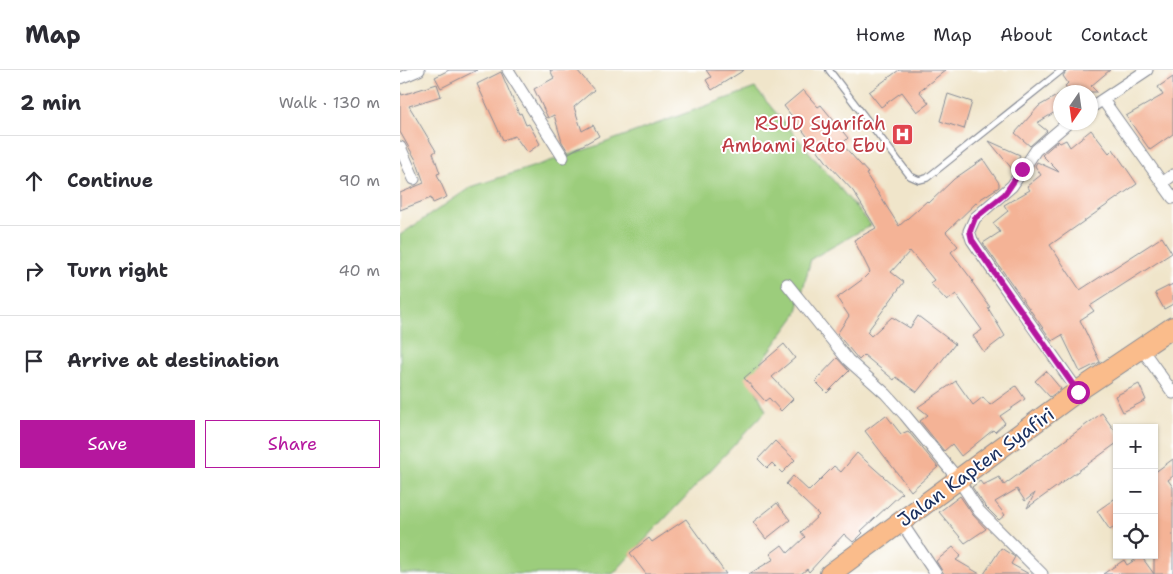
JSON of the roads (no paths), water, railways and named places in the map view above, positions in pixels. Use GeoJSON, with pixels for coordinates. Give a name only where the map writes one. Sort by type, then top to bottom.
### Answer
{"type":"FeatureCollection","features":[{"type":"Feature","properties":{"kind":"highway","name":"Jalan Kapten Syafiri"},"geometry":{"type":"LineString","coordinates":[[830,574],[1078,392],[1173,327]]}},
{"type":"Feature","properties":{"kind":"street"},"geometry":{"type":"LineString","coordinates":[[400,78],[419,70]]}},
{"type":"Feature","properties":{"kind":"street"},"geometry":{"type":"LineString","coordinates":[[508,70],[563,157]]}},
{"type":"Feature","properties":{"kind":"street"},"geometry":{"type":"LineString","coordinates":[[1098,103],[1147,70]]}},
{"type":"Feature","properties":{"kind":"street"},"geometry":{"type":"LineString","coordinates":[[1103,100],[1173,198]]}},
{"type":"Feature","properties":{"kind":"street"},"geometry":{"type":"LineString","coordinates":[[1060,130],[1036,150],[1012,186],[975,218],[970,231],[972,240],[1078,392]]}},
{"type":"Feature","properties":{"kind":"street"},"geometry":{"type":"LineString","coordinates":[[400,147],[414,179]]}},
{"type":"Feature","properties":{"kind":"street"},"geometry":{"type":"LineString","coordinates":[[1162,183],[1173,175]]}},
{"type":"Feature","properties":{"kind":"street"},"geometry":{"type":"LineString","coordinates":[[787,284],[848,360],[886,394],[958,479],[979,511],[1042,574]]}},
{"type":"Feature","properties":{"kind":"street"},"geometry":{"type":"LineString","coordinates":[[1141,348],[1173,393]]}},
{"type":"Feature","properties":{"kind":"street"},"geometry":{"type":"LineString","coordinates":[[901,522],[936,574]]}},
{"type":"Feature","properties":{"kind":"lane"},"geometry":{"type":"LineString","coordinates":[[829,70],[910,176],[919,180],[927,178],[1062,70]]}},
{"type":"Feature","properties":{"kind":"place","name":"RSUD Syarifah Ambami Rato Ebu"},"geometry":{"type":"Point","coordinates":[902,134]}}]}
